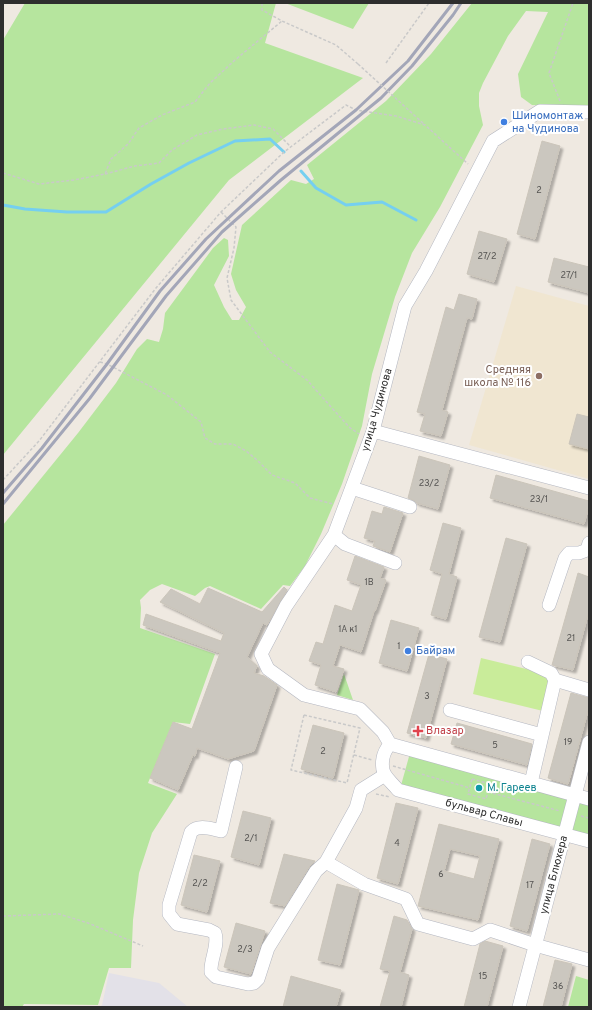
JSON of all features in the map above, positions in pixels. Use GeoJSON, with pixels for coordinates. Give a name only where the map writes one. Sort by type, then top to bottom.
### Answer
{"type":"FeatureCollection","features":[{"type":"Feature","properties":{"kind":"street","name":"улица Чудинова"},"geometry":{"type":"LineString","coordinates":[[390,744],[384,732],[360,709],[304,695],[268,669],[261,654],[286,606],[334,535],[371,436],[405,306],[426,271],[493,141],[540,111],[589,112]]}},
{"type":"Feature","properties":{"kind":"street"},"geometry":{"type":"LineString","coordinates":[[371,436],[589,488]]}},
{"type":"Feature","properties":{"kind":"street"},"geometry":{"type":"LineString","coordinates":[[352,488],[410,507]]}},
{"type":"Feature","properties":{"kind":"street"},"geometry":{"type":"LineString","coordinates":[[334,535],[345,544],[395,563]]}},
{"type":"Feature","properties":{"kind":"street"},"geometry":{"type":"LineString","coordinates":[[549,605],[565,558],[569,553],[579,553],[587,550],[589,543]]}},
{"type":"Feature","properties":{"kind":"street"},"geometry":{"type":"LineString","coordinates":[[528,662],[551,673],[555,680],[531,783]]}},
{"type":"Feature","properties":{"kind":"street"},"geometry":{"type":"LineString","coordinates":[[555,680],[589,690]]}},
{"type":"Feature","properties":{"kind":"street"},"geometry":{"type":"LineString","coordinates":[[450,710],[542,735]]}},
{"type":"Feature","properties":{"kind":"street","name":"улица Блюхера"},"geometry":{"type":"LineString","coordinates":[[519,1007],[589,742]]}},
{"type":"Feature","properties":{"kind":"street"},"geometry":{"type":"LineString","coordinates":[[236,767],[221,832],[200,827],[195,828],[191,832],[169,905],[169,914],[177,924],[209,930],[215,933],[217,940],[211,972],[216,977],[248,984],[254,983],[258,979],[268,948],[316,871],[326,862],[356,808],[361,790],[384,769],[385,750],[390,744],[589,799]]}},
{"type":"Feature","properties":{"kind":"street","name":"бульвар Славы"},"geometry":{"type":"LineString","coordinates":[[384,769],[398,790],[589,841]]}},
{"type":"Feature","properties":{"kind":"street"},"geometry":{"type":"LineString","coordinates":[[326,862],[364,884],[406,899],[418,924],[473,939],[490,930],[535,945],[589,960]]}},
{"type":"Feature","properties":{"kind":"path"},"geometry":{"type":"LineString","coordinates":[[262,3],[262,10],[282,21],[336,45],[466,163]]}},
{"type":"Feature","properties":{"kind":"path"},"geometry":{"type":"LineString","coordinates":[[386,63],[429,3]]}},
{"type":"Feature","properties":{"kind":"path"},"geometry":{"type":"LineString","coordinates":[[565,112],[549,74],[573,3]]}},
{"type":"Feature","properties":{"kind":"path"},"geometry":{"type":"LineString","coordinates":[[105,174],[111,158],[128,144],[139,128],[162,115],[195,102],[210,83],[282,21]]}},
{"type":"Feature","properties":{"kind":"path"},"geometry":{"type":"LineString","coordinates":[[3,480],[39,441],[156,288],[221,212],[291,147],[346,105],[356,110],[396,116],[425,125]]}},
{"type":"Feature","properties":{"kind":"path"},"geometry":{"type":"LineString","coordinates":[[3,173],[38,184],[74,180],[135,166],[159,163],[172,150],[197,135],[223,129],[254,125],[273,129],[291,147]]}},
{"type":"Feature","properties":{"kind":"path"},"geometry":{"type":"LineString","coordinates":[[221,212],[236,227],[234,248],[227,278],[231,300],[270,352],[307,380],[350,427],[371,436]]}},
{"type":"Feature","properties":{"kind":"path"},"geometry":{"type":"LineString","coordinates":[[99,362],[107,364],[167,395],[201,422],[206,438],[215,444],[233,444],[246,451],[257,460],[272,476],[295,483],[310,498],[345,507]]}},
{"type":"Feature","properties":{"kind":"path"},"geometry":{"type":"LineString","coordinates":[[304,715],[360,728],[353,755],[347,783],[291,770],[304,715]]}},
{"type":"Feature","properties":{"kind":"path"},"geometry":{"type":"LineString","coordinates":[[353,755],[384,769],[470,788]]}},
{"type":"Feature","properties":{"kind":"path"},"geometry":{"type":"LineString","coordinates":[[472,779],[490,784],[486,800],[468,794],[470,788],[472,779]]}},
{"type":"Feature","properties":{"kind":"path"},"geometry":{"type":"LineString","coordinates":[[488,792],[589,818]]}},
{"type":"Feature","properties":{"kind":"path"},"geometry":{"type":"LineString","coordinates":[[3,916],[59,914],[88,923],[143,946]]}},
{"type":"Feature","properties":{"kind":"shaded area","name":"Средняя школа № 116"},"geometry":{"type":"Polygon","coordinates":[[[516,286],[589,306],[589,479],[469,445],[516,286]]]}},
{"type":"Feature","properties":{"kind":"shaded area"},"geometry":{"type":"Polygon","coordinates":[[[109,973],[159,983],[188,1007],[100,1007],[102,1005],[109,973]]]}},
{"type":"Feature","properties":{"kind":"green space"},"geometry":{"type":"Polygon","coordinates":[[[25,3],[276,3],[265,43],[363,78],[229,180],[3,455],[3,40],[25,3]]]}},
{"type":"Feature","properties":{"kind":"green space"},"geometry":{"type":"Polygon","coordinates":[[[285,3],[369,3],[353,29],[285,3]]]}},
{"type":"Feature","properties":{"kind":"green space"},"geometry":{"type":"Polygon","coordinates":[[[472,3],[589,3],[589,107],[532,105],[521,97],[518,74],[548,12],[526,11],[508,36],[479,93],[479,106],[483,125],[440,207],[412,253],[395,297],[372,374],[362,426],[342,484],[321,534],[305,566],[290,586],[283,585],[261,609],[210,586],[195,596],[162,584],[150,590],[140,600],[140,628],[215,654],[190,724],[173,722],[148,783],[177,794],[152,833],[139,873],[133,920],[131,968],[109,968],[98,1005],[24,1004],[22,1007],[3,1007],[3,525],[78,433],[116,383],[137,349],[147,339],[159,342],[163,329],[165,313],[213,248],[224,238],[228,240],[229,256],[214,285],[232,320],[239,320],[246,307],[236,290],[231,274],[242,225],[291,180],[306,184],[314,179],[307,165],[386,101],[431,54],[472,3]]]}},
{"type":"Feature","properties":{"kind":"green space"},"geometry":{"type":"Polygon","coordinates":[[[481,658],[551,675],[543,711],[473,694],[481,658]]]}},
{"type":"Feature","properties":{"kind":"green space"},"geometry":{"type":"Polygon","coordinates":[[[344,674],[353,700],[337,695],[344,674]]]}},
{"type":"Feature","properties":{"kind":"green space"},"geometry":{"type":"Polygon","coordinates":[[[410,753],[589,801],[589,839],[400,789],[410,753]]]}},
{"type":"Feature","properties":{"kind":"green space"},"geometry":{"type":"Polygon","coordinates":[[[576,976],[589,980],[589,1007],[568,1007],[576,976]]]}},
{"type":"Feature","properties":{"kind":"building"},"geometry":{"type":"Polygon","coordinates":[[[542,141],[560,146],[535,239],[517,234],[542,141]]]}},
{"type":"Feature","properties":{"kind":"building"},"geometry":{"type":"Polygon","coordinates":[[[479,231],[507,239],[494,282],[467,274],[479,231]]]}},
{"type":"Feature","properties":{"kind":"building"},"geometry":{"type":"Polygon","coordinates":[[[554,258],[589,267],[589,293],[548,282],[554,258]]]}},
{"type":"Feature","properties":{"kind":"building"},"geometry":{"type":"Polygon","coordinates":[[[459,294],[477,299],[472,319],[467,318],[442,410],[448,412],[441,436],[420,431],[425,414],[417,412],[446,307],[454,310],[459,294]]]}},
{"type":"Feature","properties":{"kind":"building"},"geometry":{"type":"Polygon","coordinates":[[[577,414],[589,417],[589,449],[569,444],[577,414]]]}},
{"type":"Feature","properties":{"kind":"building"},"geometry":{"type":"Polygon","coordinates":[[[419,456],[450,465],[438,509],[417,503],[408,498],[419,456]]]}},
{"type":"Feature","properties":{"kind":"building"},"geometry":{"type":"Polygon","coordinates":[[[496,475],[589,501],[584,524],[490,498],[496,475]]]}},
{"type":"Feature","properties":{"kind":"building"},"geometry":{"type":"Polygon","coordinates":[[[384,507],[403,513],[390,552],[373,546],[375,541],[364,538],[372,511],[382,514],[384,507]]]}},
{"type":"Feature","properties":{"kind":"building"},"geometry":{"type":"Polygon","coordinates":[[[443,523],[461,528],[449,574],[457,577],[446,619],[431,615],[442,574],[430,570],[443,523]]]}},
{"type":"Feature","properties":{"kind":"building"},"geometry":{"type":"Polygon","coordinates":[[[506,538],[527,544],[500,642],[479,637],[506,538]]]}},
{"type":"Feature","properties":{"kind":"building"},"geometry":{"type":"Polygon","coordinates":[[[355,556],[384,567],[380,578],[386,580],[361,652],[340,645],[333,666],[344,669],[336,692],[315,685],[321,665],[309,661],[316,642],[323,644],[335,605],[352,611],[361,585],[347,580],[355,556]]]}},
{"type":"Feature","properties":{"kind":"building"},"geometry":{"type":"Polygon","coordinates":[[[578,573],[589,577],[589,611],[573,670],[552,665],[578,573]]]}},
{"type":"Feature","properties":{"kind":"building"},"geometry":{"type":"Polygon","coordinates":[[[284,587],[287,590],[267,625],[263,623],[247,657],[257,666],[254,673],[264,676],[277,685],[254,751],[228,759],[197,748],[195,756],[193,755],[178,790],[150,778],[173,722],[192,729],[220,653],[143,625],[146,614],[221,641],[224,633],[160,602],[171,589],[200,604],[208,588],[262,612],[284,587]]]}},
{"type":"Feature","properties":{"kind":"building"},"geometry":{"type":"Polygon","coordinates":[[[391,620],[419,628],[407,671],[379,663],[391,620]]]}},
{"type":"Feature","properties":{"kind":"building"},"geometry":{"type":"Polygon","coordinates":[[[429,654],[447,659],[426,738],[407,733],[429,654]]]}},
{"type":"Feature","properties":{"kind":"building"},"geometry":{"type":"Polygon","coordinates":[[[571,693],[589,698],[589,707],[568,784],[548,778],[571,693]]]}},
{"type":"Feature","properties":{"kind":"building"},"geometry":{"type":"Polygon","coordinates":[[[457,723],[532,744],[527,765],[451,744],[457,723]]]}},
{"type":"Feature","properties":{"kind":"building"},"geometry":{"type":"Polygon","coordinates":[[[313,725],[344,733],[333,778],[301,769],[313,725]]]}},
{"type":"Feature","properties":{"kind":"building"},"geometry":{"type":"Polygon","coordinates":[[[396,803],[418,808],[398,884],[377,878],[396,803]]]}},
{"type":"Feature","properties":{"kind":"building"},"geometry":{"type":"Polygon","coordinates":[[[243,811],[271,818],[259,865],[231,857],[243,811]]]}},
{"type":"Feature","properties":{"kind":"building"},"geometry":{"type":"Polygon","coordinates":[[[439,824],[499,839],[478,920],[418,906],[439,824]],[[450,849],[444,871],[474,879],[480,856],[450,849]]]}},
{"type":"Feature","properties":{"kind":"building"},"geometry":{"type":"Polygon","coordinates":[[[532,839],[550,844],[527,931],[510,926],[532,839]]]}},
{"type":"Feature","properties":{"kind":"building"},"geometry":{"type":"Polygon","coordinates":[[[284,854],[315,861],[309,867],[285,906],[270,903],[284,854]]]}},
{"type":"Feature","properties":{"kind":"building"},"geometry":{"type":"Polygon","coordinates":[[[194,855],[220,861],[207,912],[181,905],[194,855]]]}},
{"type":"Feature","properties":{"kind":"building"},"geometry":{"type":"Polygon","coordinates":[[[337,884],[359,890],[340,965],[318,960],[337,884]]]}},
{"type":"Feature","properties":{"kind":"building"},"geometry":{"type":"Polygon","coordinates":[[[394,916],[407,920],[412,929],[400,972],[409,975],[401,1007],[380,1007],[390,971],[380,969],[394,916]]]}},
{"type":"Feature","properties":{"kind":"building"},"geometry":{"type":"Polygon","coordinates":[[[236,923],[265,931],[251,974],[224,967],[236,923]]]}},
{"type":"Feature","properties":{"kind":"building"},"geometry":{"type":"Polygon","coordinates":[[[485,941],[503,946],[487,1007],[464,1007],[480,944],[485,941]]]}},
{"type":"Feature","properties":{"kind":"building"},"geometry":{"type":"Polygon","coordinates":[[[555,960],[572,964],[561,1007],[543,1007],[555,960]]]}},
{"type":"Feature","properties":{"kind":"building"},"geometry":{"type":"Polygon","coordinates":[[[291,976],[341,990],[336,1007],[283,1007],[291,976]]]}},
{"type":"Feature","properties":{"kind":"waterway"},"geometry":{"type":"LineString","coordinates":[[3,205],[25,209],[67,212],[106,212],[151,184],[189,163],[235,141],[270,139],[284,152]]}},
{"type":"Feature","properties":{"kind":"waterway"},"geometry":{"type":"LineString","coordinates":[[301,171],[316,188],[346,205],[382,202],[416,220]]}},
{"type":"Feature","properties":{"kind":"railway"},"geometry":{"type":"LineString","coordinates":[[3,493],[42,448],[107,364],[160,291],[206,239],[279,171],[356,110],[408,61],[453,3]]}},
{"type":"Feature","properties":{"kind":"railway"},"geometry":{"type":"LineString","coordinates":[[3,504],[90,398],[166,296],[222,232],[281,180],[381,98],[412,66],[461,3]]}},
{"type":"Feature","properties":{"kind":"place","name":"Шиномонтаж на Чудинова"},"geometry":{"type":"Point","coordinates":[504,122]}},
{"type":"Feature","properties":{"kind":"place","name":"Средняя школа № 116"},"geometry":{"type":"Point","coordinates":[539,376]}},
{"type":"Feature","properties":{"kind":"place","name":"Байрам"},"geometry":{"type":"Point","coordinates":[408,651]}},
{"type":"Feature","properties":{"kind":"place","name":"Влазар"},"geometry":{"type":"Point","coordinates":[418,731]}},
{"type":"Feature","properties":{"kind":"place","name":"М. Гареев"},"geometry":{"type":"Point","coordinates":[479,788]}}]}
